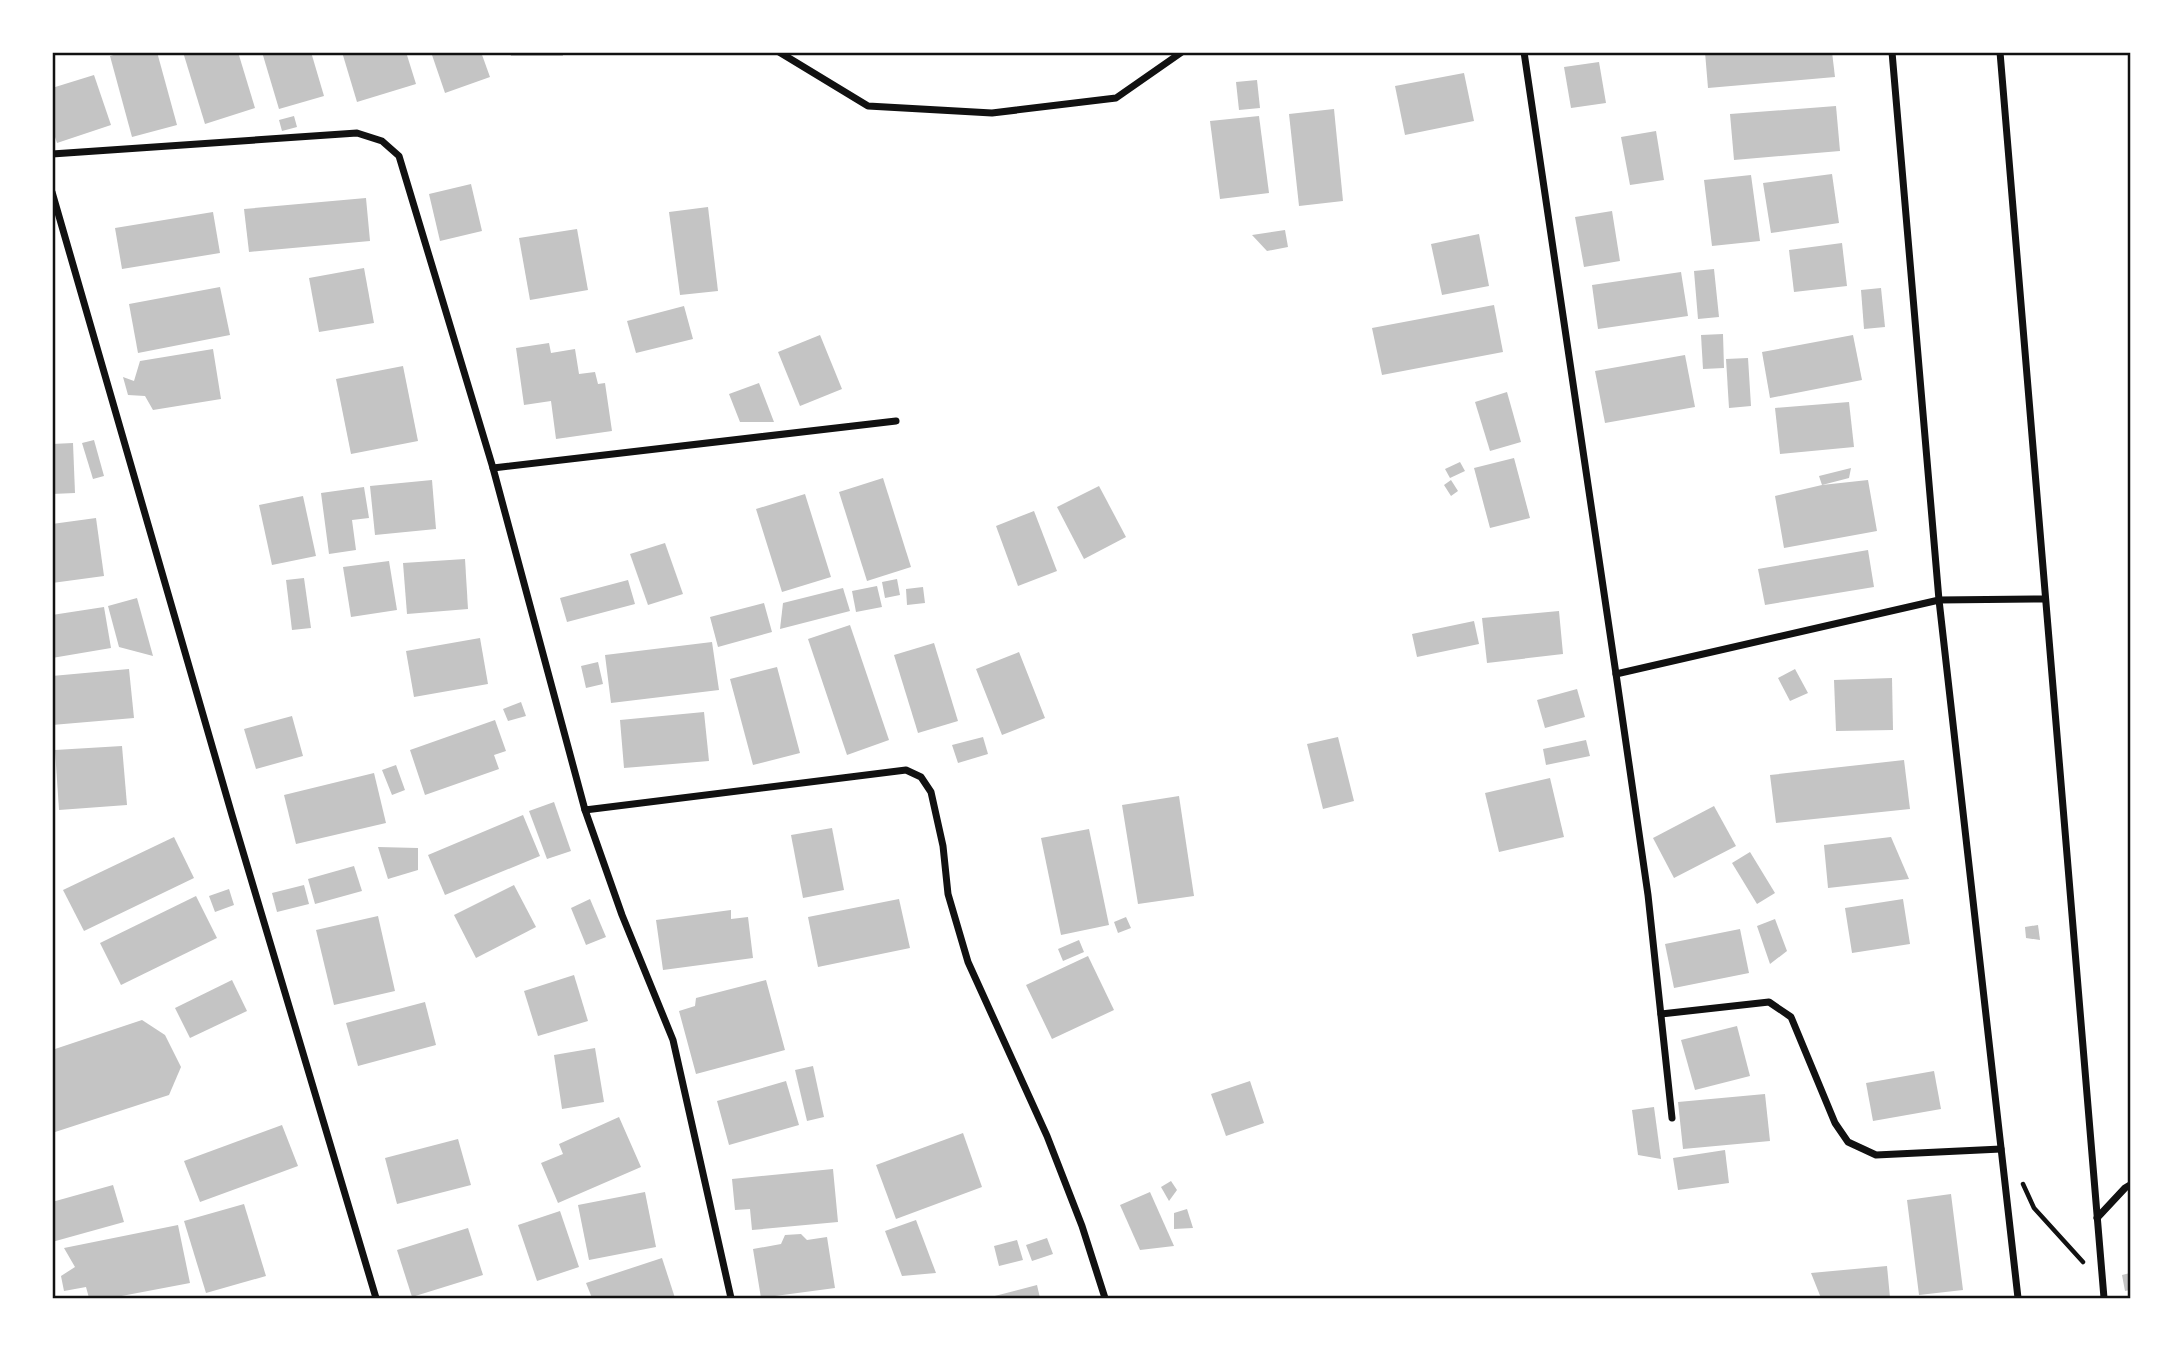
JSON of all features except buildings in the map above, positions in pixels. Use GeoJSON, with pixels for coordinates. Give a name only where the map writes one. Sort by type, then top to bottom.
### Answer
{"type":"FeatureCollection","features":[{"type":"Feature","properties":{"kind":"street"},"geometry":{"type":"LineString","coordinates":[[779,52],[869,106],[992,113],[1116,98],[1182,52]]}},
{"type":"Feature","properties":{"kind":"street"},"geometry":{"type":"LineString","coordinates":[[1524,52],[1648,895],[1672,1118]]}},
{"type":"Feature","properties":{"kind":"street"},"geometry":{"type":"LineString","coordinates":[[1892,52],[1939,600],[2018,1298]]}},
{"type":"Feature","properties":{"kind":"street"},"geometry":{"type":"LineString","coordinates":[[2000,52],[2104,1298]]}},
{"type":"Feature","properties":{"kind":"street"},"geometry":{"type":"LineString","coordinates":[[52,155],[357,133],[382,141],[399,156],[493,468],[585,810],[622,915],[673,1040],[731,1298]]}},
{"type":"Feature","properties":{"kind":"street"},"geometry":{"type":"LineString","coordinates":[[52,192],[376,1298]]}},
{"type":"Feature","properties":{"kind":"street"},"geometry":{"type":"LineString","coordinates":[[493,468],[895,421]]}},
{"type":"Feature","properties":{"kind":"street"},"geometry":{"type":"LineString","coordinates":[[1616,674],[1939,600],[2045,599]]}},
{"type":"Feature","properties":{"kind":"street"},"geometry":{"type":"LineString","coordinates":[[585,810],[906,770],[921,777],[932,792],[943,846],[948,894],[968,962],[1047,1136],[1082,1226],[1105,1298]]}},
{"type":"Feature","properties":{"kind":"street"},"geometry":{"type":"LineString","coordinates":[[1661,1014],[1769,1002],[1791,1017],[1835,1123],[1848,1142],[1876,1155],[2001,1149]]}},
{"type":"Feature","properties":{"kind":"street"},"geometry":{"type":"LineString","coordinates":[[2098,1218],[2130,1185]]}},
{"type":"Feature","properties":{"kind":"path"},"geometry":{"type":"LineString","coordinates":[[2020,1179],[2028,1190],[2034,1208],[2085,1264]]}}]}
